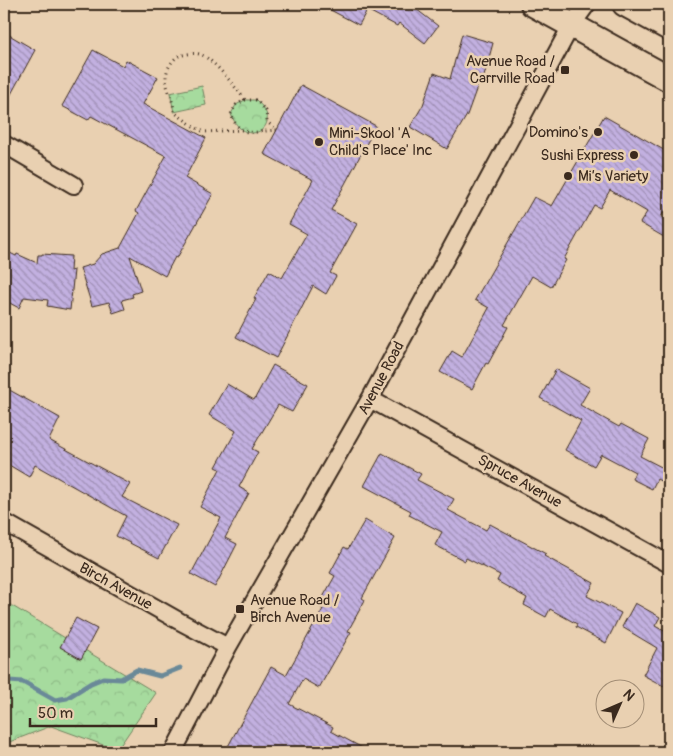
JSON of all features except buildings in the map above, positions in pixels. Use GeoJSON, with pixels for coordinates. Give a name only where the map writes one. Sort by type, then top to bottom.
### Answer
{"type":"FeatureCollection","features":[{"type":"Feature","properties":{"kind":"main road"},"geometry":{"type":"LineString","coordinates":[[533,4],[669,78]]}},
{"type":"Feature","properties":{"kind":"main road"},"geometry":{"type":"LineString","coordinates":[[625,4],[669,28]]}},
{"type":"Feature","properties":{"kind":"street","name":"Avenue Road"},"geometry":{"type":"LineString","coordinates":[[173,752],[228,647],[370,399],[571,26],[587,4]]}},
{"type":"Feature","properties":{"kind":"street"},"geometry":{"type":"LineString","coordinates":[[4,144],[74,185]]}},
{"type":"Feature","properties":{"kind":"street","name":"Spruce Avenue"},"geometry":{"type":"LineString","coordinates":[[370,399],[669,564]]}},
{"type":"Feature","properties":{"kind":"street","name":"Birch Avenue"},"geometry":{"type":"LineString","coordinates":[[4,522],[228,647]]}},
{"type":"Feature","properties":{"kind":"path"},"geometry":{"type":"LineString","coordinates":[[245,100],[229,80],[202,55],[189,53],[177,57],[170,65],[166,78],[174,103],[174,112],[204,132],[242,130],[255,134],[262,131],[277,130],[267,122]]}},
{"type":"Feature","properties":{"kind":"path"},"geometry":{"type":"LineString","coordinates":[[242,130],[234,123],[231,114],[236,105],[245,100],[256,100],[266,111],[267,122],[262,131]]}},
{"type":"Feature","properties":{"kind":"green space"},"geometry":{"type":"Polygon","coordinates":[[[202,86],[206,105],[174,112],[170,93],[202,86]]]}},
{"type":"Feature","properties":{"kind":"green space"},"geometry":{"type":"Polygon","coordinates":[[[245,100],[256,100],[264,109],[267,117],[263,129],[257,132],[243,131],[236,124],[231,114],[236,105],[245,100]]]}},
{"type":"Feature","properties":{"kind":"green space"},"geometry":{"type":"Polygon","coordinates":[[[4,601],[156,693],[117,750],[51,726],[4,744],[4,601]]]}},
{"type":"Feature","properties":{"kind":"waterway"},"geometry":{"type":"LineString","coordinates":[[4,683],[9,681],[23,682],[55,700],[67,698],[103,678],[121,679],[137,670],[160,676],[180,668]]}},
{"type":"Feature","properties":{"kind":"place","name":"Avenue Road / Carrville Road"},"geometry":{"type":"Point","coordinates":[565,70]}},
{"type":"Feature","properties":{"kind":"place","name":"Domino's"},"geometry":{"type":"Point","coordinates":[598,132]}},
{"type":"Feature","properties":{"kind":"place","name":"Mini-Skool 'A Child's Place' Inc"},"geometry":{"type":"Point","coordinates":[319,142]}},
{"type":"Feature","properties":{"kind":"place","name":"Sushi Express"},"geometry":{"type":"Point","coordinates":[634,155]}},
{"type":"Feature","properties":{"kind":"place","name":"Mi’s Variety"},"geometry":{"type":"Point","coordinates":[568,176]}},
{"type":"Feature","properties":{"kind":"place","name":"Avenue Road / Birch Avenue"},"geometry":{"type":"Point","coordinates":[240,609]}}]}
